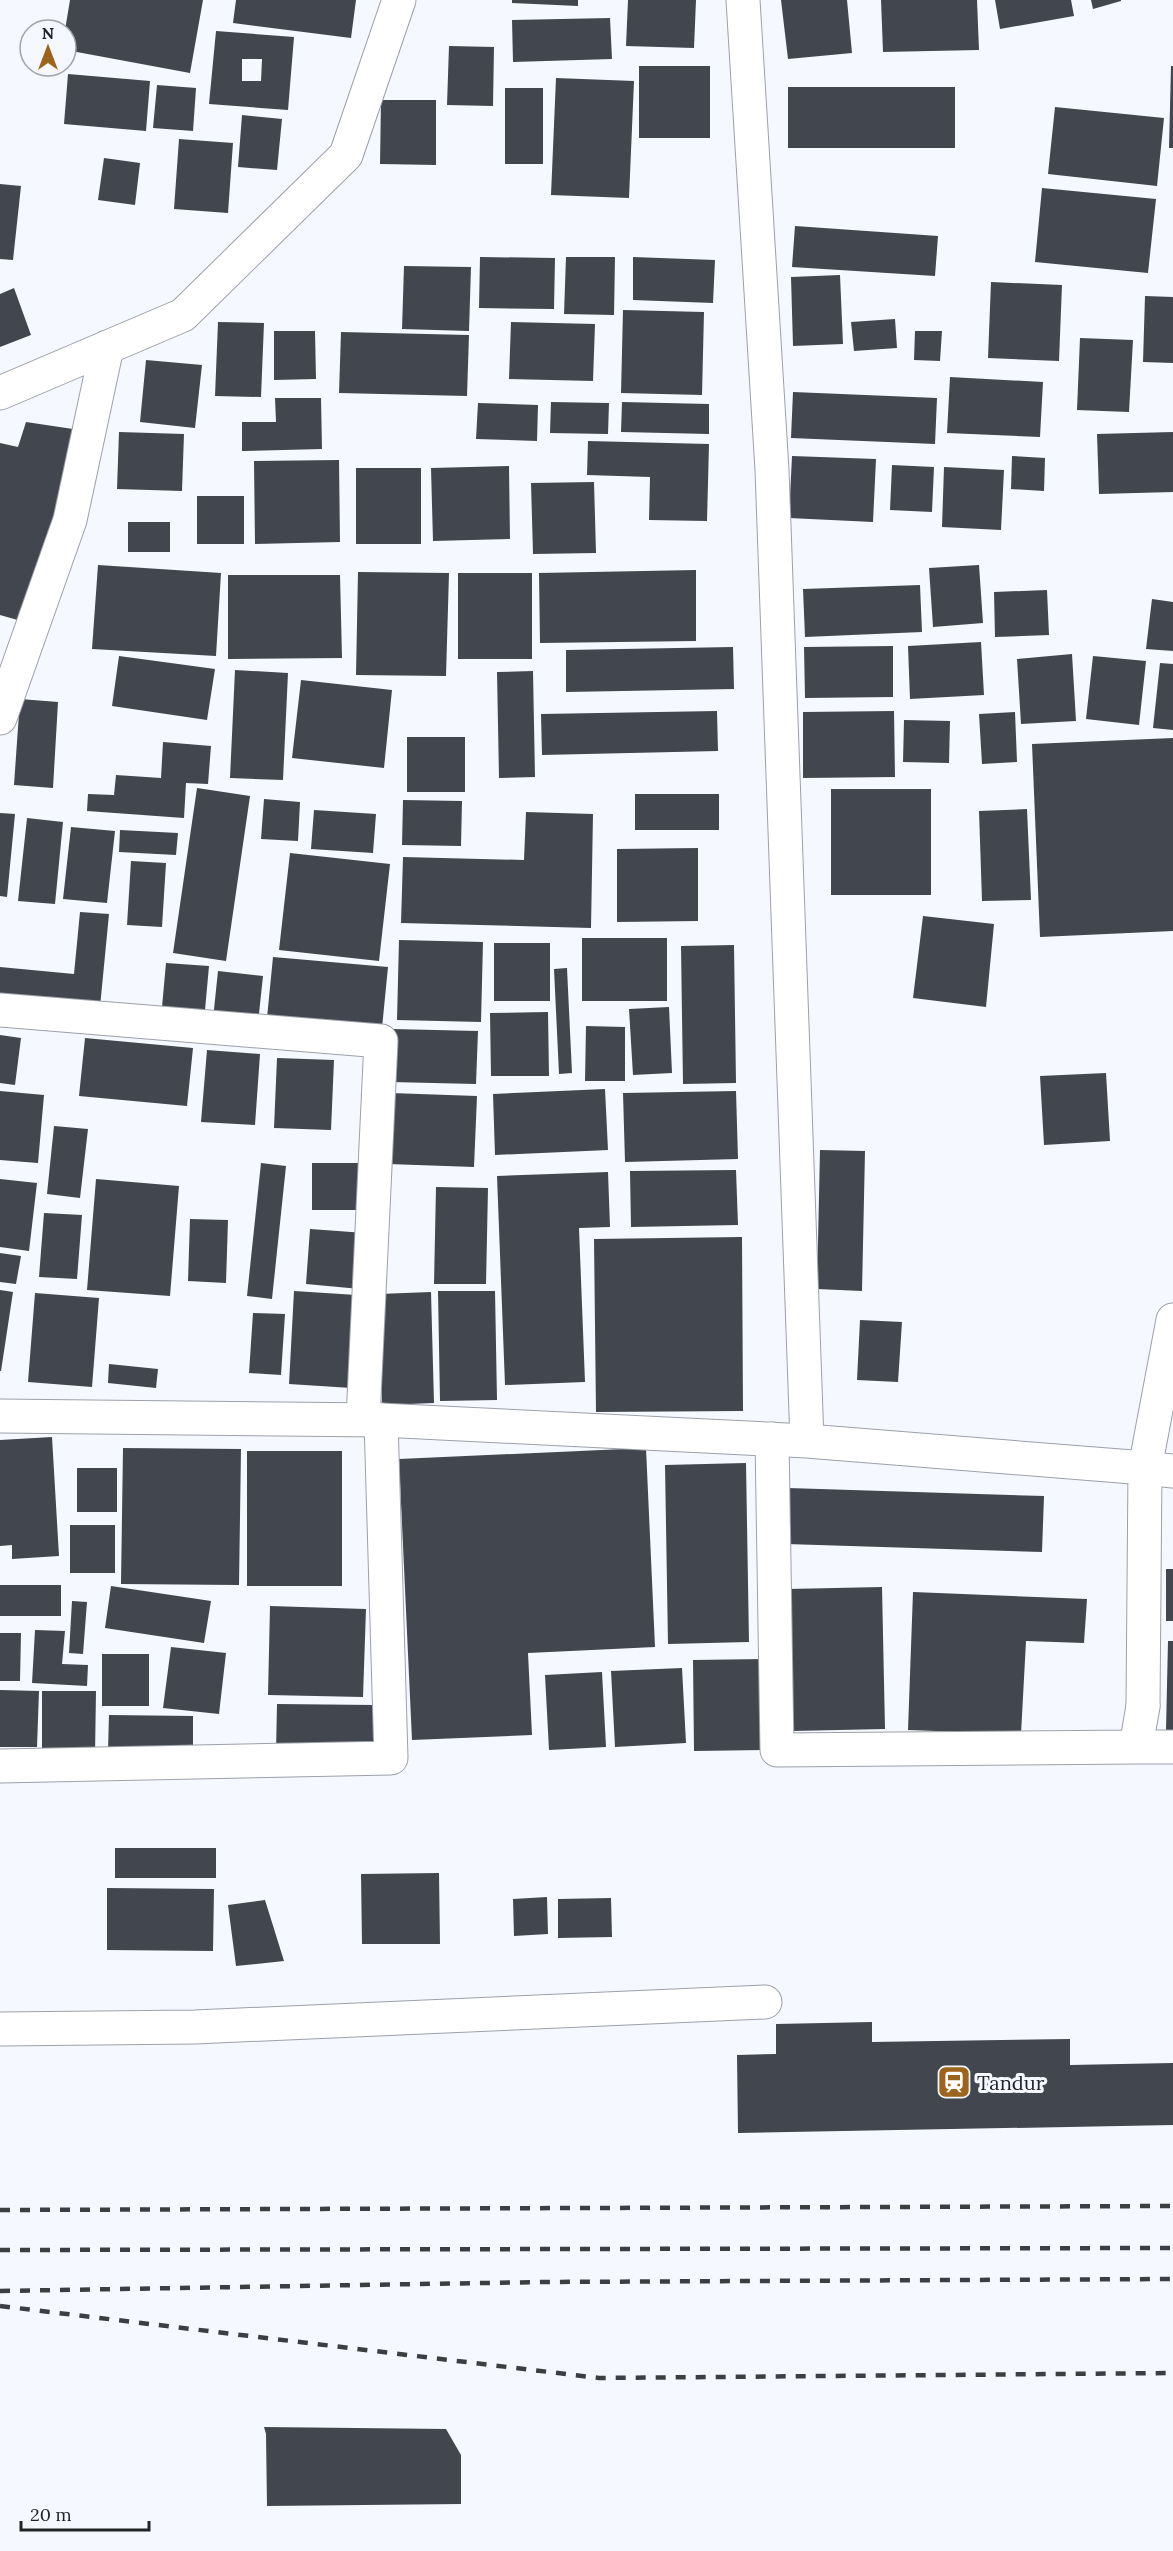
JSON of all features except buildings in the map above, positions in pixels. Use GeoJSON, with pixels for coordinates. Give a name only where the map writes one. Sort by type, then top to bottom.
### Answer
{"type":"FeatureCollection","features":[{"type":"Feature","properties":{"kind":"street"},"geometry":{"type":"LineString","coordinates":[[0,393],[183,315],[346,155],[399,0]]}},
{"type":"Feature","properties":{"kind":"street"},"geometry":{"type":"LineString","coordinates":[[743,0],[772,470],[807,1441]]}},
{"type":"Feature","properties":{"kind":"street"},"geometry":{"type":"LineString","coordinates":[[0,718],[70,520],[107,347]]}},
{"type":"Feature","properties":{"kind":"street"},"geometry":{"type":"LineString","coordinates":[[0,1010],[381,1041],[372,1419],[391,1758],[0,1766]]}},
{"type":"Feature","properties":{"kind":"street"},"geometry":{"type":"LineString","coordinates":[[1136,1748],[1143,1706],[1159,1469],[1173,1320]]}},
{"type":"Feature","properties":{"kind":"street"},"geometry":{"type":"LineString","coordinates":[[0,1416],[372,1419],[807,1441],[1159,1469]]}},
{"type":"Feature","properties":{"kind":"street"},"geometry":{"type":"LineString","coordinates":[[772,1439],[777,1750],[1173,1748]]}},
{"type":"Feature","properties":{"kind":"street"},"geometry":{"type":"LineString","coordinates":[[0,2029],[195,2027],[765,2002]]}},
{"type":"Feature","properties":{"kind":"railway"},"geometry":{"type":"LineString","coordinates":[[0,2210],[1173,2206]]}},
{"type":"Feature","properties":{"kind":"railway"},"geometry":{"type":"LineString","coordinates":[[0,2250],[1173,2248]]}},
{"type":"Feature","properties":{"kind":"railway"},"geometry":{"type":"LineString","coordinates":[[0,2291],[543,2282],[1173,2279]]}},
{"type":"Feature","properties":{"kind":"railway"},"geometry":{"type":"LineString","coordinates":[[0,2306],[599,2378],[1173,2373]]}},
{"type":"Feature","properties":{"kind":"place","name":"Tandur"},"geometry":{"type":"Point","coordinates":[954,2082]}}]}
